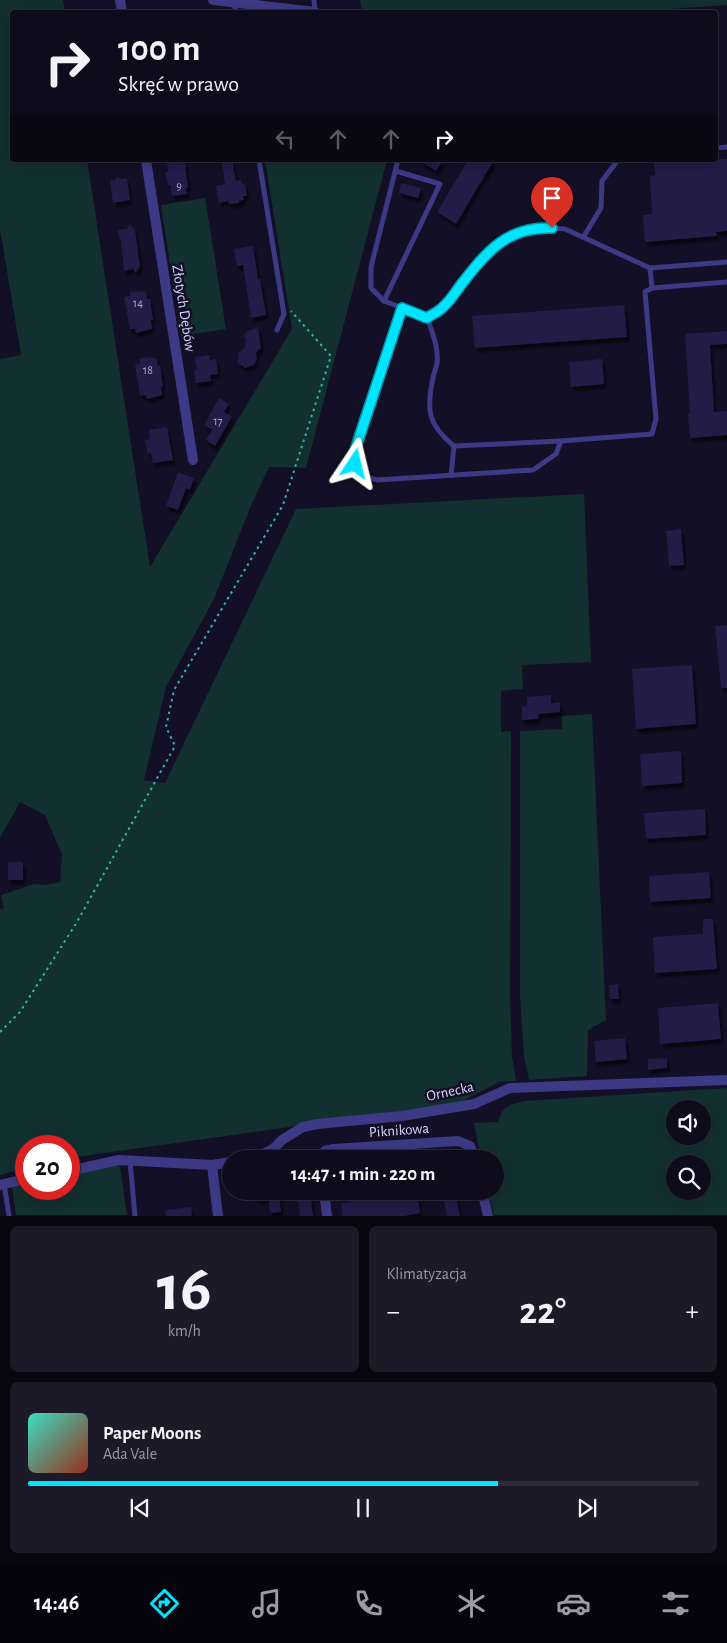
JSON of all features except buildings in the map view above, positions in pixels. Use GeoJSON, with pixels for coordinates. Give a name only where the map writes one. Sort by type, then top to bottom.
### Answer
{"type":"FeatureCollection","features":[{"type":"Feature","properties":{"kind":"street"},"geometry":{"type":"LineString","coordinates":[[213,0],[235,8],[275,10]]}},
{"type":"Feature","properties":{"kind":"street","name":"Złotych Dębów"},"geometry":{"type":"LineString","coordinates":[[146,162],[194,460]]}},
{"type":"Feature","properties":{"kind":"street","name":"Ornecka"},"geometry":{"type":"LineString","coordinates":[[271,1150],[282,1140],[303,1127],[402,1116],[474,1104],[510,1088],[727,1080]]}},
{"type":"Feature","properties":{"kind":"street","name":"Piknikowa"},"geometry":{"type":"LineString","coordinates":[[330,1150],[458,1141],[470,1146],[472,1150]]}},
{"type":"Feature","properties":{"kind":"street"},"geometry":{"type":"LineString","coordinates":[[80,1168],[102,1163],[130,1160],[212,1166],[222,1164]]}},
{"type":"Feature","properties":{"kind":"street"},"geometry":{"type":"LineString","coordinates":[[212,1166],[218,1216]]}},
{"type":"Feature","properties":{"kind":"street"},"geometry":{"type":"LineString","coordinates":[[2,1184],[15,1181]]}},
{"type":"Feature","properties":{"kind":"street"},"geometry":{"type":"LineString","coordinates":[[325,1200],[327,1216]]}},
{"type":"Feature","properties":{"kind":"street"},"geometry":{"type":"LineString","coordinates":[[484,1200],[488,1216]]}},
{"type":"Feature","properties":{"kind":"lane"},"geometry":{"type":"LineString","coordinates":[[260,162],[284,314],[277,330]]}},
{"type":"Feature","properties":{"kind":"lane"},"geometry":{"type":"LineString","coordinates":[[398,162],[371,273],[371,288],[384,301],[427,318]]}},
{"type":"Feature","properties":{"kind":"lane"},"geometry":{"type":"LineString","coordinates":[[584,236],[601,208],[602,181],[617,162]]}},
{"type":"Feature","properties":{"kind":"lane"},"geometry":{"type":"LineString","coordinates":[[384,301],[440,184],[396,171]]}},
{"type":"Feature","properties":{"kind":"lane"},"geometry":{"type":"LineString","coordinates":[[427,318],[443,308],[479,261],[498,243],[514,233],[539,227],[565,229],[584,236],[650,268],[727,262]]}},
{"type":"Feature","properties":{"kind":"lane"},"geometry":{"type":"LineString","coordinates":[[650,268],[652,288]]}},
{"type":"Feature","properties":{"kind":"lane"},"geometry":{"type":"LineString","coordinates":[[427,318],[436,347],[437,362],[428,404],[430,415],[441,436],[454,446],[652,434],[656,419],[645,292],[652,288],[727,282]]}},
{"type":"Feature","properties":{"kind":"lane"},"geometry":{"type":"LineString","coordinates":[[402,308],[356,447],[355,464],[360,474],[377,480],[533,470],[556,454],[561,440]]}},
{"type":"Feature","properties":{"kind":"lane"},"geometry":{"type":"LineString","coordinates":[[451,475],[454,446]]}},
{"type":"Feature","properties":{"kind":"lane"},"geometry":{"type":"LineString","coordinates":[[130,1160],[135,1216]]}},
{"type":"Feature","properties":{"kind":"lane"},"geometry":{"type":"LineString","coordinates":[[2,1184],[9,1216]]}},
{"type":"Feature","properties":{"kind":"path"},"geometry":{"type":"LineString","coordinates":[[0,1032],[20,1012],[77,922],[175,746],[166,727],[174,690],[283,505],[331,356],[282,299]]}},
{"type":"Feature","properties":{"kind":"green space"},"geometry":{"type":"Polygon","coordinates":[[[0,0],[63,0],[65,10],[10,10],[10,162],[87,162],[150,567],[292,329],[265,162],[386,162],[306,468],[269,467],[250,508],[214,599],[166,687],[144,780],[165,783],[296,509],[584,494],[591,662],[522,665],[523,689],[501,691],[501,732],[511,731],[510,999],[512,1057],[516,1081],[499,1082],[459,1103],[80,1156],[80,1135],[15,1135],[15,1171],[0,1175],[0,909],[4,908],[1,895],[34,884],[45,885],[60,882],[62,854],[45,815],[20,802],[0,838],[0,359],[21,355],[0,229],[0,0]]]}},
{"type":"Feature","properties":{"kind":"green space"},"geometry":{"type":"Polygon","coordinates":[[[360,0],[727,0],[727,5],[654,10],[362,10],[360,0]]]}},
{"type":"Feature","properties":{"kind":"green space"},"geometry":{"type":"Polygon","coordinates":[[[205,198],[226,329],[181,336],[161,205],[205,198]]]}},
{"type":"Feature","properties":{"kind":"green space"},"geometry":{"type":"Polygon","coordinates":[[[592,714],[606,1020],[588,1030],[587,1076],[529,1080],[524,1056],[520,995],[520,731],[562,729],[562,716],[592,714]]]}},
{"type":"Feature","properties":{"kind":"green space"},"geometry":{"type":"Polygon","coordinates":[[[727,1088],[727,1215],[494,1215],[490,1200],[504,1200],[504,1150],[479,1150],[474,1123],[498,1122],[504,1109],[524,1101],[727,1088]]]}},
{"type":"Feature","properties":{"kind":"green space"},"geometry":{"type":"Polygon","coordinates":[[[116,1164],[120,1167],[127,1215],[16,1215],[12,1187],[15,1186],[15,1200],[80,1200],[80,1172],[116,1164]]]}},
{"type":"Feature","properties":{"kind":"route"},"geometry":{"type":"LineString","coordinates":[[355,464],[356,447],[402,308],[427,318],[443,308],[479,261],[498,243],[514,233],[539,227],[552,228]]}}]}
